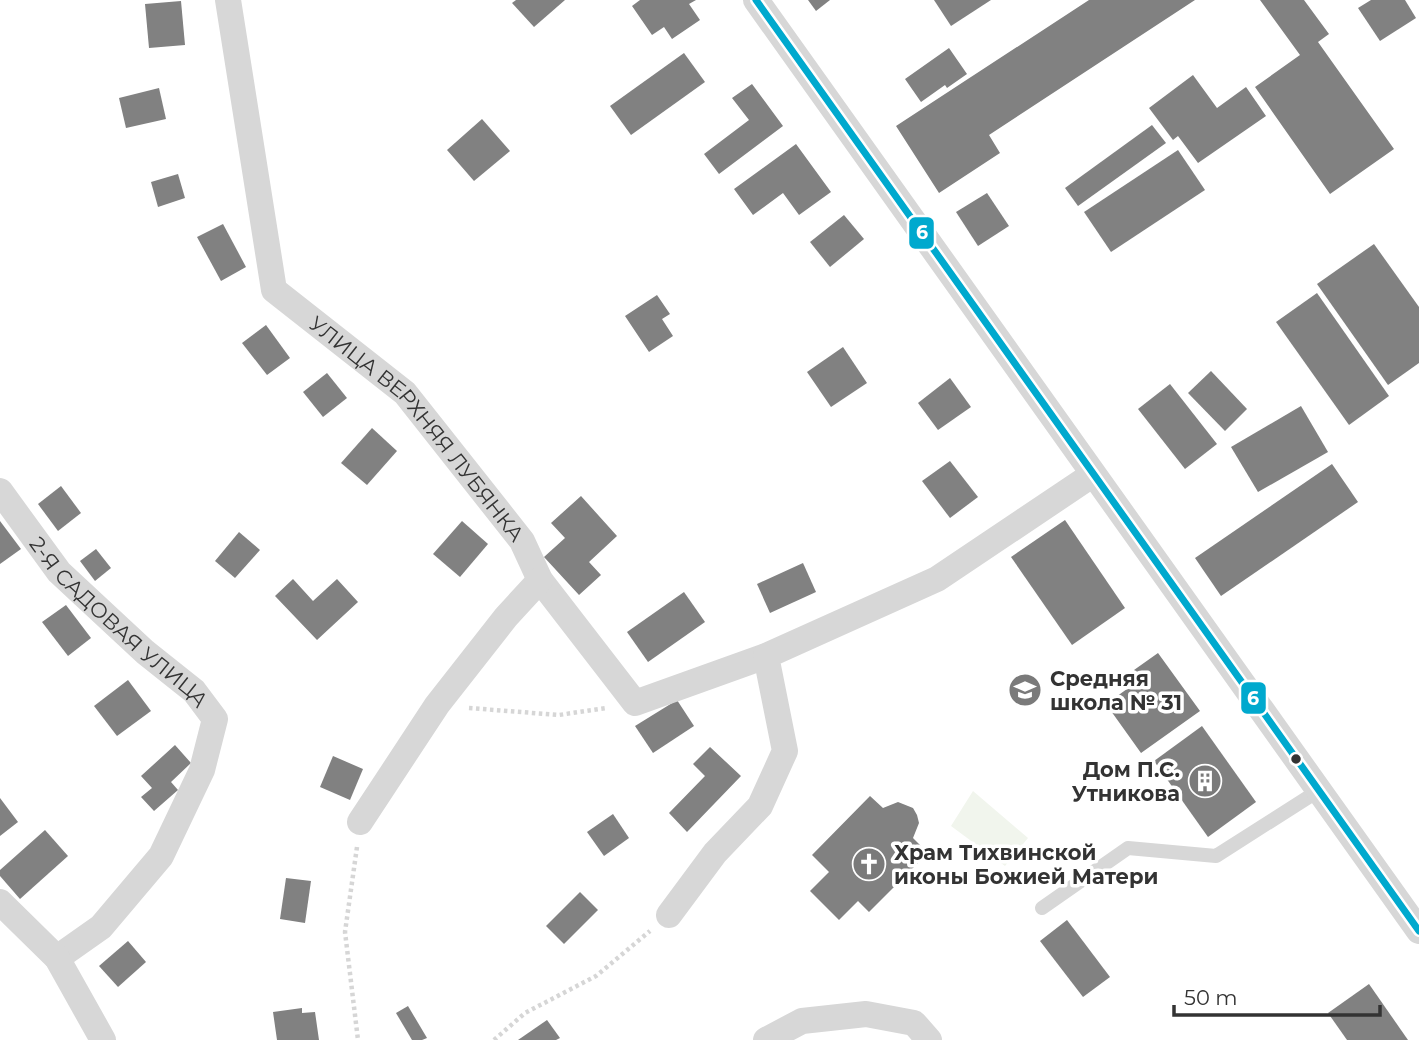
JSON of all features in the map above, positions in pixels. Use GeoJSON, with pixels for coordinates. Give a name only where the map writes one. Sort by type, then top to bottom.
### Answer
{"type":"FeatureCollection","features":[{"type":"Feature","properties":{"kind":"street","name":"УЛИЦА ВЕРХНЯЯ ЛУБЯНКА"},"geometry":{"type":"LineString","coordinates":[[228,0],[274,290],[405,393],[522,541],[540,580],[635,703]]}},
{"type":"Feature","properties":{"kind":"street"},"geometry":{"type":"LineString","coordinates":[[756,0],[1092,475],[1418,928]]}},
{"type":"Feature","properties":{"kind":"street"},"geometry":{"type":"LineString","coordinates":[[635,703],[766,656],[937,579],[1092,475]]}},
{"type":"Feature","properties":{"kind":"street","name":"2-Я САДОВАЯ УЛИЦА"},"geometry":{"type":"LineString","coordinates":[[0,491],[60,572],[145,652],[194,691],[215,719],[202,770],[161,856],[101,927],[57,958]]}},
{"type":"Feature","properties":{"kind":"street"},"geometry":{"type":"LineString","coordinates":[[360,822],[437,705],[506,617],[540,580]]}},
{"type":"Feature","properties":{"kind":"street"},"geometry":{"type":"LineString","coordinates":[[669,915],[715,853],[760,806],[785,751],[766,656]]}},
{"type":"Feature","properties":{"kind":"street"},"geometry":{"type":"LineString","coordinates":[[0,902],[57,958],[103,1040]]}},
{"type":"Feature","properties":{"kind":"street"},"geometry":{"type":"LineString","coordinates":[[766,1040],[802,1021],[866,1014],[914,1023],[929,1040]]}},
{"type":"Feature","properties":{"kind":"lane"},"geometry":{"type":"LineString","coordinates":[[1042,908],[1128,848],[1216,856],[1318,791]]}},
{"type":"Feature","properties":{"kind":"path"},"geometry":{"type":"LineString","coordinates":[[437,705],[559,715],[635,703]]}},
{"type":"Feature","properties":{"kind":"path"},"geometry":{"type":"LineString","coordinates":[[358,1040],[345,932],[360,822]]}},
{"type":"Feature","properties":{"kind":"path"},"geometry":{"type":"LineString","coordinates":[[494,1040],[525,1013],[596,976],[669,915]]}},
{"type":"Feature","properties":{"kind":"shaded area"},"geometry":{"type":"Polygon","coordinates":[[[973,791],[1028,838],[1005,866],[951,826],[973,791]]]}},
{"type":"Feature","properties":{"kind":"building"},"geometry":{"type":"Polygon","coordinates":[[[516,0],[565,0],[534,27],[512,3],[516,0]]]}},
{"type":"Feature","properties":{"kind":"building"},"geometry":{"type":"Polygon","coordinates":[[[640,0],[696,0],[689,4],[700,20],[672,39],[664,27],[652,35],[632,6],[640,0]]]}},
{"type":"Feature","properties":{"kind":"building"},"geometry":{"type":"Polygon","coordinates":[[[808,0],[830,0],[816,11],[808,0]]]}},
{"type":"Feature","properties":{"kind":"building"},"geometry":{"type":"Polygon","coordinates":[[[934,0],[991,0],[951,26],[934,0]]]}},
{"type":"Feature","properties":{"kind":"building"},"geometry":{"type":"Polygon","coordinates":[[[1089,0],[1195,0],[989,135],[1000,153],[939,193],[896,126],[1089,0]]]}},
{"type":"Feature","properties":{"kind":"building"},"geometry":{"type":"Polygon","coordinates":[[[1260,0],[1304,0],[1329,34],[1318,42],[1394,149],[1330,194],[1255,87],[1300,55],[1260,0]]]}},
{"type":"Feature","properties":{"kind":"building"},"geometry":{"type":"Polygon","coordinates":[[[1371,0],[1405,0],[1416,18],[1380,41],[1358,8],[1371,0]]]}},
{"type":"Feature","properties":{"kind":"building"},"geometry":{"type":"Polygon","coordinates":[[[181,1],[185,45],[149,48],[145,4],[181,1]]]}},
{"type":"Feature","properties":{"kind":"building"},"geometry":{"type":"Polygon","coordinates":[[[949,48],[967,74],[921,102],[905,79],[949,48]]]}},
{"type":"Feature","properties":{"kind":"building"},"geometry":{"type":"Polygon","coordinates":[[[684,53],[705,82],[631,135],[610,106],[684,53]]]}},
{"type":"Feature","properties":{"kind":"building"},"geometry":{"type":"Polygon","coordinates":[[[1193,75],[1217,108],[1246,87],[1266,116],[1198,163],[1178,136],[1173,140],[1149,108],[1193,75]]]}},
{"type":"Feature","properties":{"kind":"building"},"geometry":{"type":"Polygon","coordinates":[[[752,84],[783,126],[719,174],[704,154],[749,120],[732,98],[752,84]]]}},
{"type":"Feature","properties":{"kind":"building"},"geometry":{"type":"Polygon","coordinates":[[[159,88],[166,119],[126,128],[119,98],[159,88]]]}},
{"type":"Feature","properties":{"kind":"building"},"geometry":{"type":"Polygon","coordinates":[[[482,119],[510,151],[474,181],[447,150],[482,119]]]}},
{"type":"Feature","properties":{"kind":"building"},"geometry":{"type":"Polygon","coordinates":[[[1152,125],[1166,143],[1078,206],[1065,188],[1152,125]]]}},
{"type":"Feature","properties":{"kind":"building"},"geometry":{"type":"Polygon","coordinates":[[[796,144],[831,192],[799,215],[783,193],[753,215],[734,189],[796,144]]]}},
{"type":"Feature","properties":{"kind":"building"},"geometry":{"type":"Polygon","coordinates":[[[1178,150],[1205,190],[1111,252],[1084,212],[1178,150]]]}},
{"type":"Feature","properties":{"kind":"building"},"geometry":{"type":"Polygon","coordinates":[[[178,174],[185,198],[158,207],[151,182],[178,174]]]}},
{"type":"Feature","properties":{"kind":"building"},"geometry":{"type":"Polygon","coordinates":[[[987,193],[1009,226],[978,246],[956,212],[987,193]]]}},
{"type":"Feature","properties":{"kind":"building"},"geometry":{"type":"Polygon","coordinates":[[[844,215],[864,239],[830,267],[810,242],[844,215]]]}},
{"type":"Feature","properties":{"kind":"building"},"geometry":{"type":"Polygon","coordinates":[[[223,224],[246,267],[221,281],[197,237],[223,224]]]}},
{"type":"Feature","properties":{"kind":"building"},"geometry":{"type":"Polygon","coordinates":[[[1374,244],[1419,307],[1419,363],[1388,385],[1317,284],[1374,244]]]}},
{"type":"Feature","properties":{"kind":"building"},"geometry":{"type":"Polygon","coordinates":[[[1317,293],[1389,396],[1349,425],[1276,322],[1317,293]]]}},
{"type":"Feature","properties":{"kind":"building"},"geometry":{"type":"Polygon","coordinates":[[[657,295],[670,314],[662,319],[673,336],[649,352],[625,316],[657,295]]]}},
{"type":"Feature","properties":{"kind":"building"},"geometry":{"type":"Polygon","coordinates":[[[266,325],[290,358],[267,375],[242,343],[266,325]]]}},
{"type":"Feature","properties":{"kind":"building"},"geometry":{"type":"Polygon","coordinates":[[[843,347],[867,383],[831,407],[807,372],[843,347]]]}},
{"type":"Feature","properties":{"kind":"building"},"geometry":{"type":"Polygon","coordinates":[[[1211,371],[1247,409],[1225,431],[1188,393],[1211,371]]]}},
{"type":"Feature","properties":{"kind":"building"},"geometry":{"type":"Polygon","coordinates":[[[327,373],[347,398],[323,417],[303,392],[327,373]]]}},
{"type":"Feature","properties":{"kind":"building"},"geometry":{"type":"Polygon","coordinates":[[[950,378],[971,407],[938,430],[918,403],[950,378]]]}},
{"type":"Feature","properties":{"kind":"building"},"geometry":{"type":"Polygon","coordinates":[[[1170,384],[1217,444],[1185,469],[1138,409],[1170,384]]]}},
{"type":"Feature","properties":{"kind":"building"},"geometry":{"type":"Polygon","coordinates":[[[1301,406],[1328,452],[1258,492],[1231,447],[1301,406]]]}},
{"type":"Feature","properties":{"kind":"building"},"geometry":{"type":"Polygon","coordinates":[[[372,428],[397,451],[367,485],[341,463],[372,428]]]}},
{"type":"Feature","properties":{"kind":"building"},"geometry":{"type":"Polygon","coordinates":[[[950,461],[978,497],[950,518],[922,481],[950,461]]]}},
{"type":"Feature","properties":{"kind":"building"},"geometry":{"type":"Polygon","coordinates":[[[1332,464],[1358,502],[1221,596],[1195,558],[1332,464]]]}},
{"type":"Feature","properties":{"kind":"building"},"geometry":{"type":"Polygon","coordinates":[[[61,486],[81,513],[58,531],[38,504],[61,486]]]}},
{"type":"Feature","properties":{"kind":"building"},"geometry":{"type":"Polygon","coordinates":[[[581,496],[617,536],[589,562],[601,575],[579,595],[544,557],[565,538],[551,523],[581,496]]]}},
{"type":"Feature","properties":{"kind":"building"},"geometry":{"type":"Polygon","coordinates":[[[1065,520],[1125,608],[1072,645],[1011,557],[1065,520]]]}},
{"type":"Feature","properties":{"kind":"building"},"geometry":{"type":"Polygon","coordinates":[[[0,521],[21,549],[0,564],[0,521]]]}},
{"type":"Feature","properties":{"kind":"building"},"geometry":{"type":"Polygon","coordinates":[[[462,521],[488,544],[460,577],[433,554],[462,521]]]}},
{"type":"Feature","properties":{"kind":"building"},"geometry":{"type":"Polygon","coordinates":[[[239,532],[260,550],[235,578],[215,561],[239,532]]]}},
{"type":"Feature","properties":{"kind":"building"},"geometry":{"type":"Polygon","coordinates":[[[96,549],[111,568],[95,581],[80,561],[96,549]]]}},
{"type":"Feature","properties":{"kind":"building"},"geometry":{"type":"Polygon","coordinates":[[[803,563],[816,592],[770,613],[757,584],[803,563]]]}},
{"type":"Feature","properties":{"kind":"building"},"geometry":{"type":"Polygon","coordinates":[[[293,579],[313,601],[337,579],[358,602],[317,640],[275,596],[293,579]]]}},
{"type":"Feature","properties":{"kind":"building"},"geometry":{"type":"Polygon","coordinates":[[[684,592],[705,622],[648,662],[627,632],[684,592]]]}},
{"type":"Feature","properties":{"kind":"building"},"geometry":{"type":"Polygon","coordinates":[[[66,605],[91,638],[68,656],[42,622],[66,605]]]}},
{"type":"Feature","properties":{"kind":"building"},"geometry":{"type":"Polygon","coordinates":[[[1158,653],[1200,711],[1141,753],[1106,704],[1141,679],[1134,670],[1158,653]]]}},
{"type":"Feature","properties":{"kind":"building"},"geometry":{"type":"Polygon","coordinates":[[[128,680],[151,711],[117,736],[94,706],[128,680]]]}},
{"type":"Feature","properties":{"kind":"building"},"geometry":{"type":"Polygon","coordinates":[[[677,700],[694,726],[653,753],[635,726],[677,700]]]}},
{"type":"Feature","properties":{"kind":"building","name":"Дом П.С. Утникова"},"geometry":{"type":"Polygon","coordinates":[[[1202,726],[1256,802],[1208,837],[1154,761],[1202,726]]]}},
{"type":"Feature","properties":{"kind":"building"},"geometry":{"type":"Polygon","coordinates":[[[175,745],[191,763],[171,782],[178,790],[154,811],[141,797],[152,788],[141,776],[175,745]]]}},
{"type":"Feature","properties":{"kind":"building"},"geometry":{"type":"Polygon","coordinates":[[[710,747],[741,776],[687,832],[669,813],[705,776],[693,764],[710,747]]]}},
{"type":"Feature","properties":{"kind":"building"},"geometry":{"type":"Polygon","coordinates":[[[333,756],[363,769],[350,800],[320,787],[333,756]]]}},
{"type":"Feature","properties":{"kind":"building","name":"Храм Тихвинской иконы Божией Матери"},"geometry":{"type":"Polygon","coordinates":[[[870,796],[883,808],[898,802],[913,808],[919,823],[913,838],[928,853],[869,912],[858,901],[839,920],[810,891],[829,872],[812,855],[870,796]]]}},
{"type":"Feature","properties":{"kind":"building"},"geometry":{"type":"Polygon","coordinates":[[[0,798],[18,822],[0,836],[0,798]]]}},
{"type":"Feature","properties":{"kind":"building"},"geometry":{"type":"Polygon","coordinates":[[[613,814],[629,838],[604,856],[587,832],[613,814]]]}},
{"type":"Feature","properties":{"kind":"building"},"geometry":{"type":"Polygon","coordinates":[[[45,830],[68,856],[20,899],[0,876],[0,870],[45,830]]]}},
{"type":"Feature","properties":{"kind":"building"},"geometry":{"type":"Polygon","coordinates":[[[286,878],[311,881],[305,923],[280,919],[286,878]]]}},
{"type":"Feature","properties":{"kind":"building"},"geometry":{"type":"Polygon","coordinates":[[[580,892],[598,910],[564,944],[546,926],[580,892]]]}},
{"type":"Feature","properties":{"kind":"building"},"geometry":{"type":"Polygon","coordinates":[[[1067,920],[1110,977],[1083,997],[1040,941],[1067,920]]]}},
{"type":"Feature","properties":{"kind":"building"},"geometry":{"type":"Polygon","coordinates":[[[128,941],[146,962],[118,987],[99,966],[128,941]]]}},
{"type":"Feature","properties":{"kind":"building"},"geometry":{"type":"Polygon","coordinates":[[[1369,984],[1408,1040],[1347,1040],[1328,1013],[1369,984]]]}},
{"type":"Feature","properties":{"kind":"building"},"geometry":{"type":"Polygon","coordinates":[[[408,1006],[427,1038],[412,1040],[396,1013],[408,1006]]]}},
{"type":"Feature","properties":{"kind":"building"},"geometry":{"type":"Polygon","coordinates":[[[302,1008],[302,1013],[315,1012],[319,1040],[277,1040],[273,1012],[302,1008]]]}},
{"type":"Feature","properties":{"kind":"building"},"geometry":{"type":"Polygon","coordinates":[[[547,1020],[560,1038],[518,1040],[547,1020]]]}},
{"type":"Feature","properties":{"kind":"transit line","name":"6"},"geometry":{"type":"LineString","coordinates":[[756,0],[1419,931]]}},
{"type":"Feature","properties":{"kind":"place","name":"Средняя школа № 31"},"geometry":{"type":"Point","coordinates":[1025,690]}},
{"type":"Feature","properties":{"kind":"place","name":"Дом П.С. Утникова"},"geometry":{"type":"Point","coordinates":[1205,781]}},
{"type":"Feature","properties":{"kind":"place","name":"Храм Тихвинской иконы Божией Матери"},"geometry":{"type":"Point","coordinates":[869,864]}}]}
